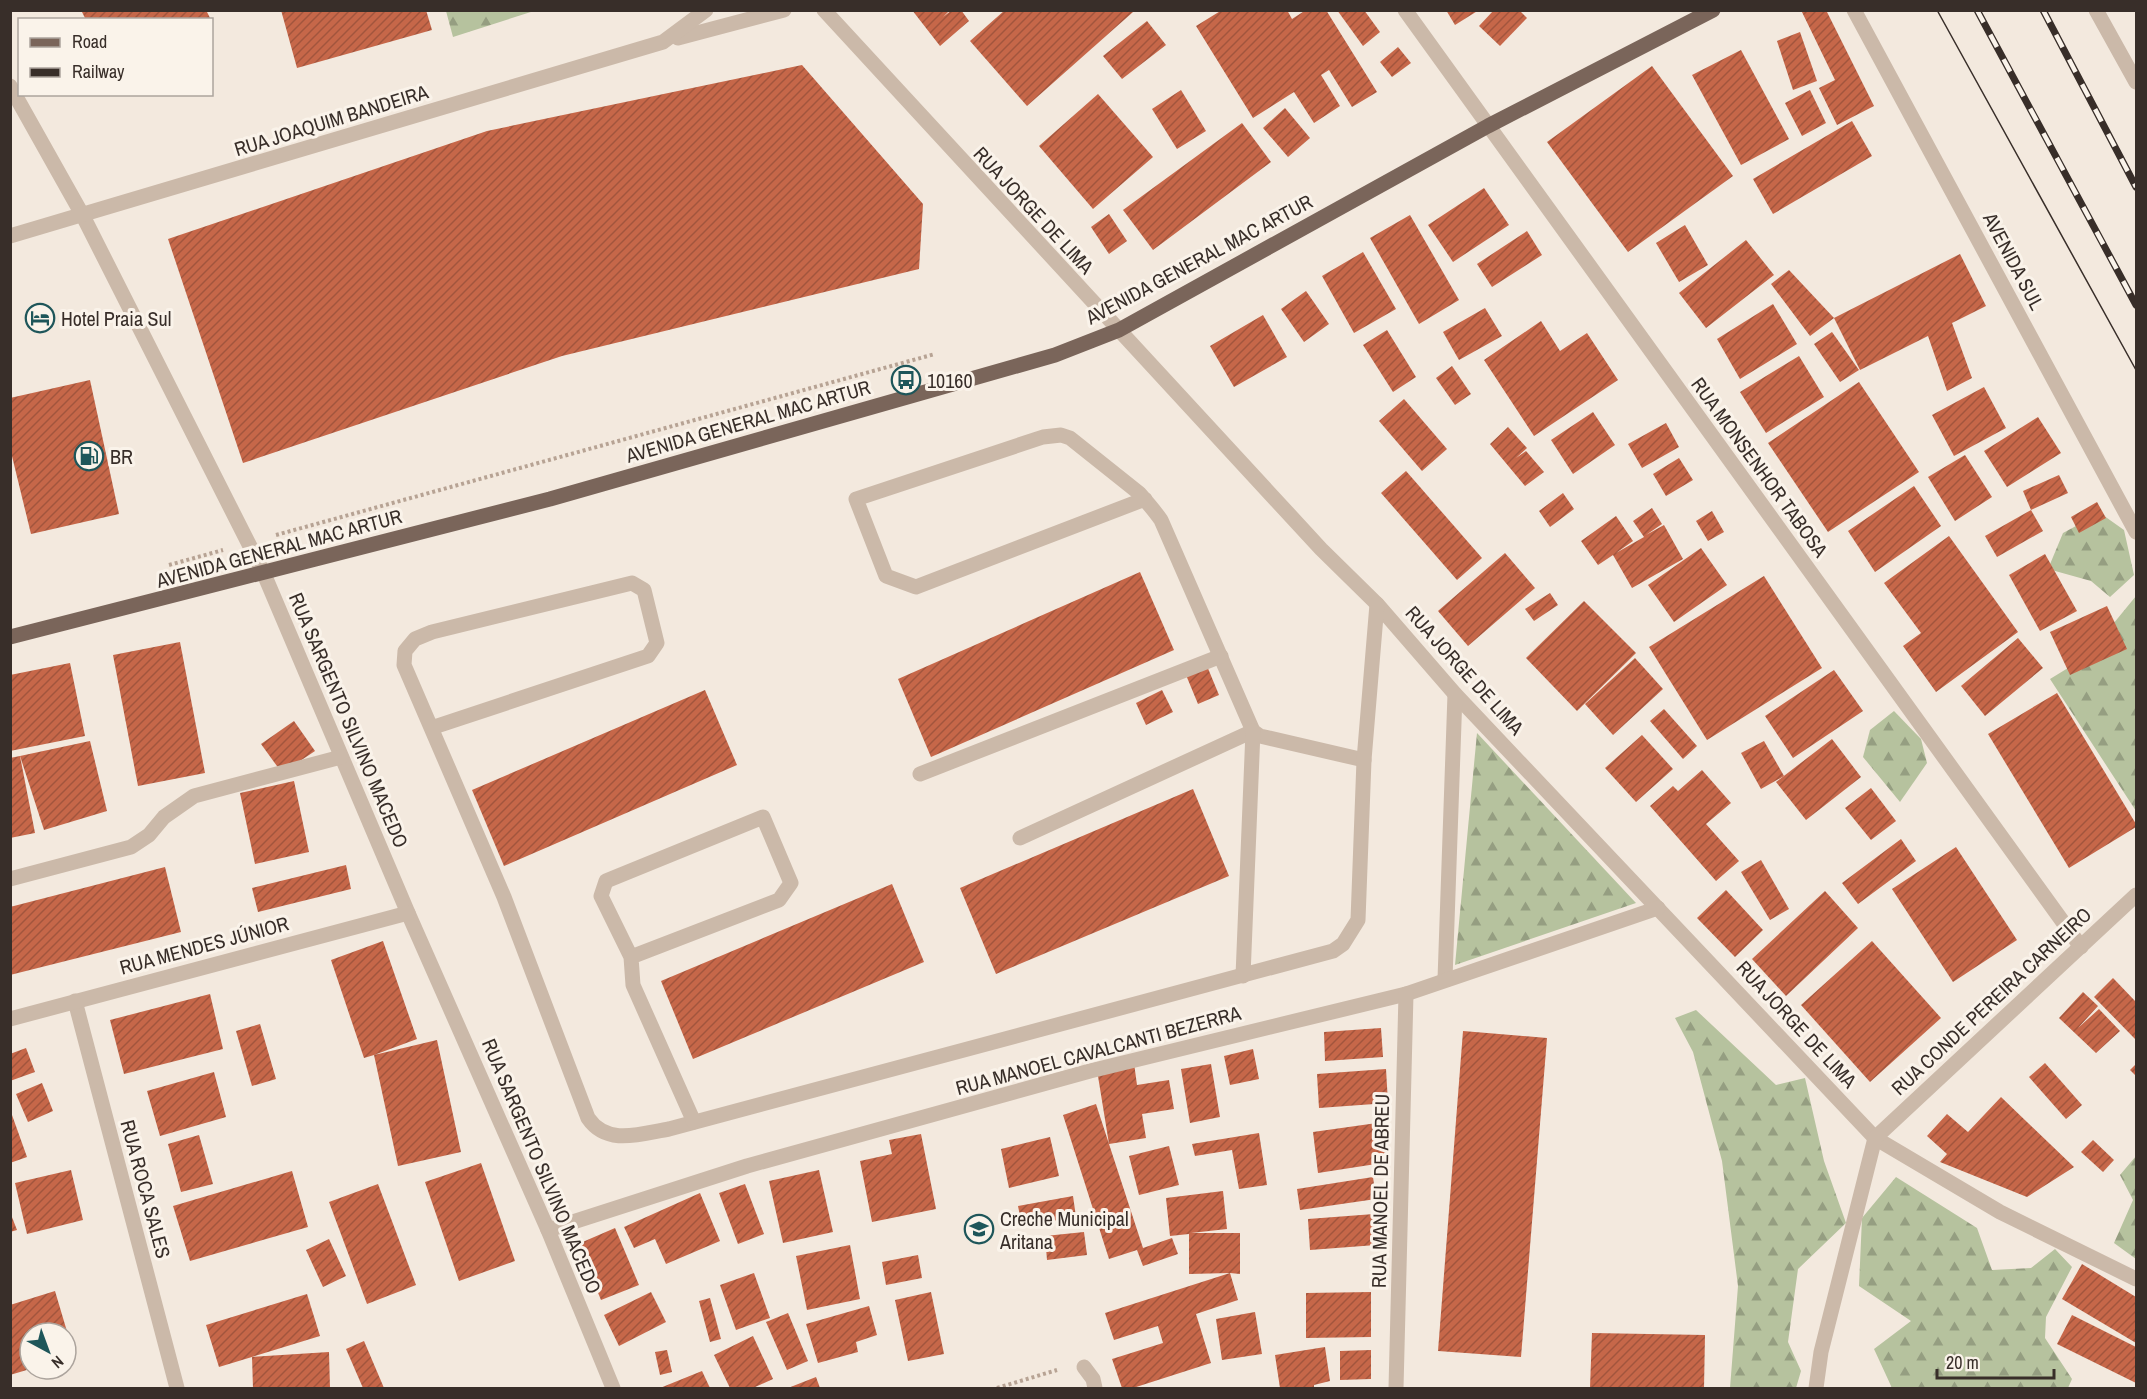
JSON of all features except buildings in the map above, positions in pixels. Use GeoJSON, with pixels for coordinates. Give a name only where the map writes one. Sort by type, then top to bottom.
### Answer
{"type":"FeatureCollection","features":[{"type":"Feature","properties":{"kind":"main road","name":"AVENIDA GENERAL MAC ARTUR"},"geometry":{"type":"LineString","coordinates":[[10,637],[264,574],[550,499],[957,385],[1055,355],[1119,330],[1488,126],[1713,10]]}},
{"type":"Feature","properties":{"kind":"street","name":"RUA JOAQUIM BANDEIRA"},"geometry":{"type":"LineString","coordinates":[[663,42],[706,10]]}},
{"type":"Feature","properties":{"kind":"street","name":"RUA JOAQUIM BANDEIRA"},"geometry":{"type":"LineString","coordinates":[[10,236],[663,42],[784,10]]}},
{"type":"Feature","properties":{"kind":"street","name":"RUA JORGE DE LIMA"},"geometry":{"type":"LineString","coordinates":[[824,10],[951,152],[1321,549],[1377,604],[1455,694],[1875,1137],[2001,1212],[2136,1279]]}},
{"type":"Feature","properties":{"kind":"street","name":"RUA MONSENHOR TABOSA"},"geometry":{"type":"LineString","coordinates":[[1405,10],[2081,947]]}},
{"type":"Feature","properties":{"kind":"street","name":"AVENIDA SUL"},"geometry":{"type":"LineString","coordinates":[[1854,10],[2136,532]]}},
{"type":"Feature","properties":{"kind":"street"},"geometry":{"type":"LineString","coordinates":[[2096,10],[2136,82]]}},
{"type":"Feature","properties":{"kind":"street","name":"RUA SARGENTO SILVINO MACEDO"},"geometry":{"type":"LineString","coordinates":[[10,86],[83,216],[264,574],[408,913],[548,1230],[613,1389]]}},
{"type":"Feature","properties":{"kind":"street"},"geometry":{"type":"LineString","coordinates":[[1145,499],[916,587],[886,576],[856,500],[1042,437],[1061,435],[1077,442],[1145,499],[1172,538],[1253,731],[1243,976]]}},
{"type":"Feature","properties":{"kind":"street"},"geometry":{"type":"LineString","coordinates":[[431,728],[648,656],[657,644],[644,590],[632,583],[432,632],[415,639],[405,651],[404,665],[431,728],[504,897],[588,1118],[596,1129],[611,1136],[643,1133],[694,1122],[1243,976],[1333,951],[1343,944],[1358,920],[1365,760],[1377,604]]}},
{"type":"Feature","properties":{"kind":"street"},"geometry":{"type":"LineString","coordinates":[[920,774],[1221,656]]}},
{"type":"Feature","properties":{"kind":"street"},"geometry":{"type":"LineString","coordinates":[[1445,979],[1455,694]]}},
{"type":"Feature","properties":{"kind":"street"},"geometry":{"type":"LineString","coordinates":[[1253,731],[1260,736],[1365,760]]}},
{"type":"Feature","properties":{"kind":"street"},"geometry":{"type":"LineString","coordinates":[[1020,838],[1253,731]]}},
{"type":"Feature","properties":{"kind":"street"},"geometry":{"type":"LineString","coordinates":[[10,879],[131,847],[149,835],[164,817],[194,796],[341,757]]}},
{"type":"Feature","properties":{"kind":"street"},"geometry":{"type":"LineString","coordinates":[[631,957],[779,900],[791,883],[763,817],[606,881],[601,896],[631,957],[633,985],[694,1122]]}},
{"type":"Feature","properties":{"kind":"street","name":"RUA CONDE PEREIRA CARNEIRO"},"geometry":{"type":"LineString","coordinates":[[1875,1137],[2136,895]]}},
{"type":"Feature","properties":{"kind":"street","name":"RUA MANOEL CAVALCANTI BEZERRA"},"geometry":{"type":"LineString","coordinates":[[548,1230],[747,1166],[1090,1071],[1406,994],[1658,908]]}},
{"type":"Feature","properties":{"kind":"street","name":"RUA MENDES JÚNIOR"},"geometry":{"type":"LineString","coordinates":[[10,1019],[408,913]]}},
{"type":"Feature","properties":{"kind":"street","name":"RUA MANOEL DE ABREU"},"geometry":{"type":"LineString","coordinates":[[1396,1389],[1406,994]]}},
{"type":"Feature","properties":{"kind":"street","name":"RUA ROCA SALES"},"geometry":{"type":"LineString","coordinates":[[75,1001],[177,1389]]}},
{"type":"Feature","properties":{"kind":"street"},"geometry":{"type":"LineString","coordinates":[[1816,1389],[1821,1352],[1875,1137]]}},
{"type":"Feature","properties":{"kind":"street"},"geometry":{"type":"LineString","coordinates":[[1084,1367],[1095,1389]]}},
{"type":"Feature","properties":{"kind":"path"},"geometry":{"type":"LineString","coordinates":[[265,538],[935,354]]}},
{"type":"Feature","properties":{"kind":"path"},"geometry":{"type":"LineString","coordinates":[[161,567],[230,548]]}},
{"type":"Feature","properties":{"kind":"path"},"geometry":{"type":"LineString","coordinates":[[997,1389],[1071,1366],[1084,1367]]}},
{"type":"Feature","properties":{"kind":"green space"},"geometry":{"type":"Polygon","coordinates":[[[446,10],[534,11],[453,37],[446,10]]]}},
{"type":"Feature","properties":{"kind":"green space"},"geometry":{"type":"Polygon","coordinates":[[[2100,513],[2124,530],[2134,575],[2110,597],[2091,581],[2048,569],[2063,533],[2100,513]]]}},
{"type":"Feature","properties":{"kind":"green space"},"geometry":{"type":"Polygon","coordinates":[[[2136,596],[2136,811],[2050,679],[2086,657],[2136,596]]]}},
{"type":"Feature","properties":{"kind":"green space"},"geometry":{"type":"Polygon","coordinates":[[[1894,711],[1921,739],[1927,763],[1900,802],[1863,757],[1870,730],[1894,711]]]}},
{"type":"Feature","properties":{"kind":"green space"},"geometry":{"type":"Polygon","coordinates":[[[1477,733],[1636,903],[1455,965],[1477,733]]]}},
{"type":"Feature","properties":{"kind":"green space"},"geometry":{"type":"Polygon","coordinates":[[[1696,1010],[1776,1085],[1805,1078],[1824,1161],[1846,1223],[1798,1269],[1788,1342],[1801,1371],[1796,1388],[1730,1388],[1738,1286],[1722,1161],[1693,1052],[1675,1018],[1696,1010]]]}},
{"type":"Feature","properties":{"kind":"green space"},"geometry":{"type":"Polygon","coordinates":[[[2136,1156],[2136,1259],[2114,1243],[2133,1200],[2120,1175],[2136,1156]]]}},
{"type":"Feature","properties":{"kind":"green space"},"geometry":{"type":"Polygon","coordinates":[[[1896,1177],[1977,1228],[1992,1270],[2031,1268],[2055,1249],[2072,1267],[2046,1317],[2045,1338],[2072,1379],[2068,1388],[1892,1388],[1874,1349],[1911,1321],[1859,1286],[1862,1218],[1896,1177]]]}},
{"type":"Feature","properties":{"kind":"tram line"},"geometry":{"type":"LineString","coordinates":[[1937,10],[2136,370]]}},
{"type":"Feature","properties":{"kind":"railway"},"geometry":{"type":"LineString","coordinates":[[1977,10],[2136,305]]}},
{"type":"Feature","properties":{"kind":"railway"},"geometry":{"type":"LineString","coordinates":[[2043,10],[2136,187]]}},
{"type":"Feature","properties":{"kind":"place","name":"Hotel Praia Sul"},"geometry":{"type":"Point","coordinates":[40,318]}},
{"type":"Feature","properties":{"kind":"place","name":"10160"},"geometry":{"type":"Point","coordinates":[906,380]}},
{"type":"Feature","properties":{"kind":"place","name":"BR"},"geometry":{"type":"Point","coordinates":[89,456]}},
{"type":"Feature","properties":{"kind":"place","name":"Creche Municipal Aritana"},"geometry":{"type":"Point","coordinates":[979,1229]}}]}
